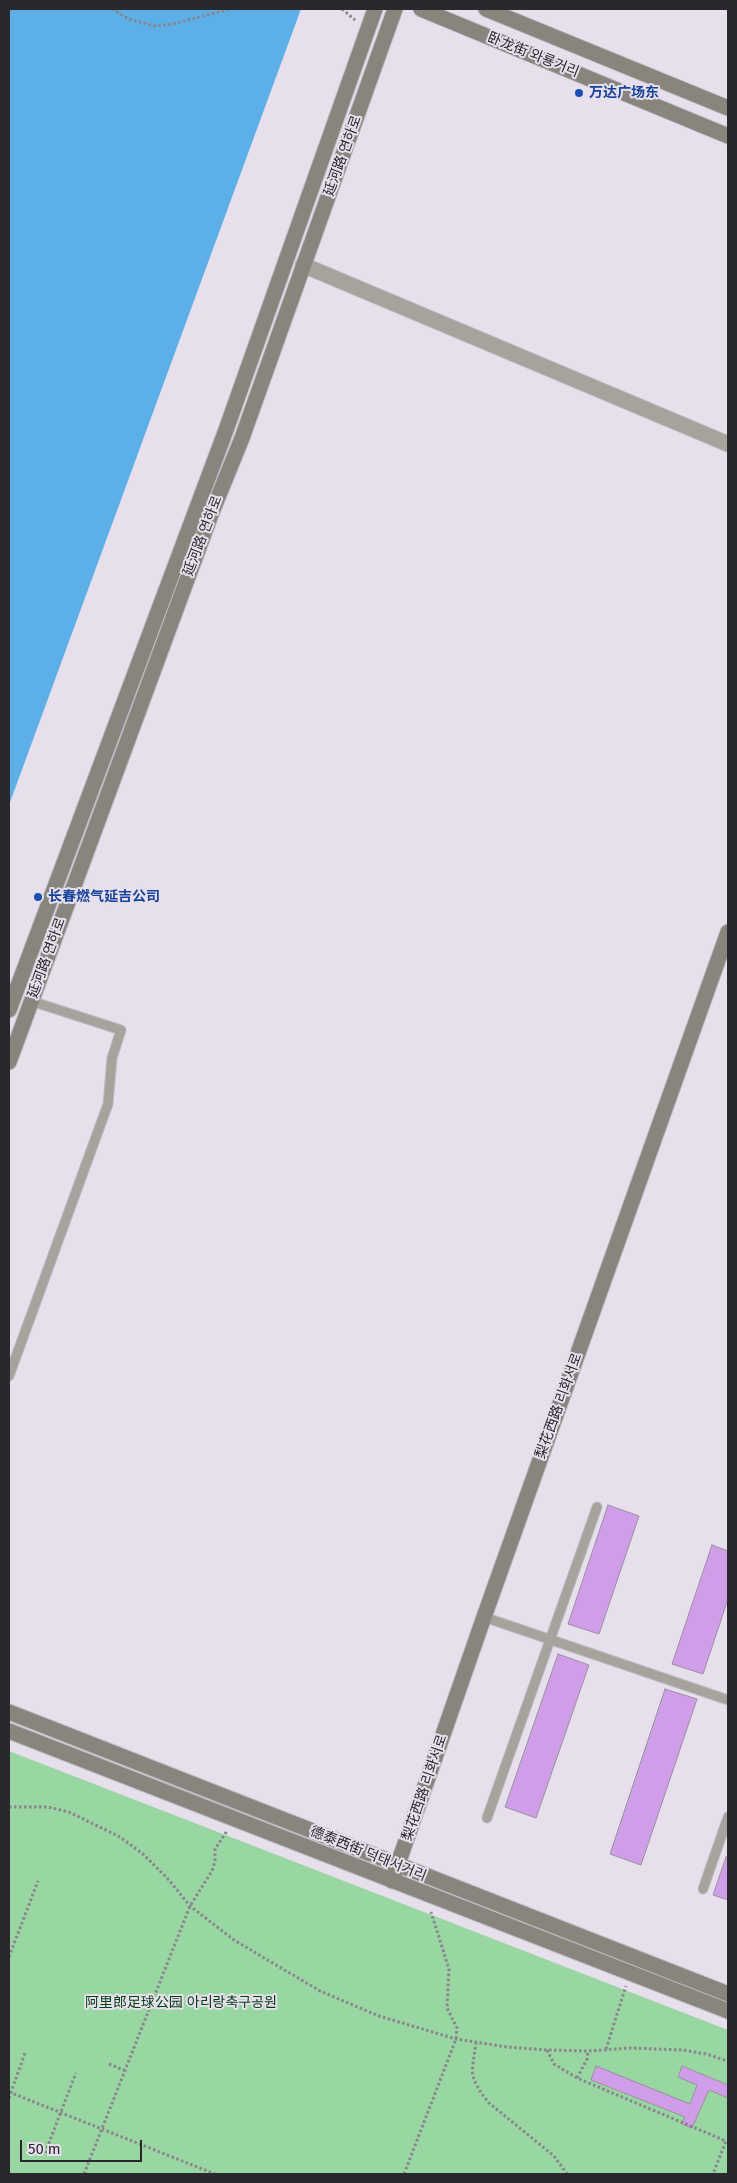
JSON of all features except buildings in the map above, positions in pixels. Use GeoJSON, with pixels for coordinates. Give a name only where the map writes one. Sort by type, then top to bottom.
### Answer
{"type":"FeatureCollection","features":[{"type":"Feature","properties":{"kind":"street","name":"延河路 연하로"},"geometry":{"type":"LineString","coordinates":[[9,1010],[226,430],[375,9]]}},
{"type":"Feature","properties":{"kind":"street","name":"延河路 연하로"},"geometry":{"type":"LineString","coordinates":[[9,1062],[212,512],[242,438],[395,9]]}},
{"type":"Feature","properties":{"kind":"street","name":"卧龙街 와룡거리"},"geometry":{"type":"LineString","coordinates":[[421,9],[728,136]]}},
{"type":"Feature","properties":{"kind":"street","name":"卧龙街 와룡거리"},"geometry":{"type":"LineString","coordinates":[[486,9],[728,108]]}},
{"type":"Feature","properties":{"kind":"street"},"geometry":{"type":"LineString","coordinates":[[303,265],[728,444]]}},
{"type":"Feature","properties":{"kind":"street","name":"梨花西路 리화서로"},"geometry":{"type":"LineString","coordinates":[[392,1881],[728,932]]}},
{"type":"Feature","properties":{"kind":"street","name":"德泰西街 덕태서거리"},"geometry":{"type":"LineString","coordinates":[[9,1712],[728,1994]]}},
{"type":"Feature","properties":{"kind":"street","name":"德泰西街 덕태서거리"},"geometry":{"type":"LineString","coordinates":[[9,1731],[728,2011]]}},
{"type":"Feature","properties":{"kind":"lane"},"geometry":{"type":"LineString","coordinates":[[9,1376],[108,1104],[112,1058],[121,1030],[31,1001]]}},
{"type":"Feature","properties":{"kind":"lane"},"geometry":{"type":"LineString","coordinates":[[487,1818],[597,1507]]}},
{"type":"Feature","properties":{"kind":"lane"},"geometry":{"type":"LineString","coordinates":[[484,1617],[728,1700]]}},
{"type":"Feature","properties":{"kind":"lane"},"geometry":{"type":"LineString","coordinates":[[703,1889],[728,1817]]}},
{"type":"Feature","properties":{"kind":"path"},"geometry":{"type":"LineString","coordinates":[[112,9],[129,19],[154,26],[173,24],[230,9]]}},
{"type":"Feature","properties":{"kind":"path"},"geometry":{"type":"LineString","coordinates":[[342,9],[355,20]]}},
{"type":"Feature","properties":{"kind":"path"},"geometry":{"type":"LineString","coordinates":[[9,1807],[48,1807],[69,1812],[120,1837],[142,1854],[190,1906],[234,1940],[320,1991],[379,2016],[456,2039],[476,2042],[547,2050],[588,2051],[631,2048],[683,2050],[706,2054],[728,2061]]}},
{"type":"Feature","properties":{"kind":"path"},"geometry":{"type":"LineString","coordinates":[[84,2174],[190,1906],[208,1880],[215,1861],[215,1849],[228,1830]]}},
{"type":"Feature","properties":{"kind":"path"},"geometry":{"type":"LineString","coordinates":[[9,1957],[38,1881]]}},
{"type":"Feature","properties":{"kind":"path"},"geometry":{"type":"LineString","coordinates":[[404,2174],[456,2039],[457,2028],[448,2008],[449,1969],[430,1909]]}},
{"type":"Feature","properties":{"kind":"path"},"geometry":{"type":"LineString","coordinates":[[606,2050],[626,1985]]}},
{"type":"Feature","properties":{"kind":"path"},"geometry":{"type":"LineString","coordinates":[[476,2042],[472,2071],[474,2080],[481,2093],[495,2108],[554,2156],[567,2174]]}},
{"type":"Feature","properties":{"kind":"path"},"geometry":{"type":"LineString","coordinates":[[547,2050],[554,2064],[577,2078],[726,2141],[713,2174]]}},
{"type":"Feature","properties":{"kind":"path"},"geometry":{"type":"LineString","coordinates":[[577,2078],[587,2059],[588,2051]]}},
{"type":"Feature","properties":{"kind":"path"},"geometry":{"type":"LineString","coordinates":[[9,2098],[25,2053]]}},
{"type":"Feature","properties":{"kind":"path"},"geometry":{"type":"LineString","coordinates":[[109,2064],[126,2071]]}},
{"type":"Feature","properties":{"kind":"path"},"geometry":{"type":"LineString","coordinates":[[45,2153],[76,2073]]}},
{"type":"Feature","properties":{"kind":"path"},"geometry":{"type":"LineString","coordinates":[[10,2093],[215,2174]]}},
{"type":"Feature","properties":{"kind":"path"},"geometry":{"type":"LineString","coordinates":[[723,2149],[728,2151]]}},
{"type":"Feature","properties":{"kind":"green space","name":"阿里郎足球公园 아리랑축구공원"},"geometry":{"type":"Polygon","coordinates":[[[9,1751],[728,2030],[728,2174],[9,2174],[9,1751]]]}},
{"type":"Feature","properties":{"kind":"water"},"geometry":{"type":"Polygon","coordinates":[[[9,9],[301,9],[9,805],[9,9]]]}},
{"type":"Feature","properties":{"kind":"place","name":"万达广场东"},"geometry":{"type":"Point","coordinates":[579,93]}},
{"type":"Feature","properties":{"kind":"place","name":"长春燃气延吉公司"},"geometry":{"type":"Point","coordinates":[38,897]}}]}
